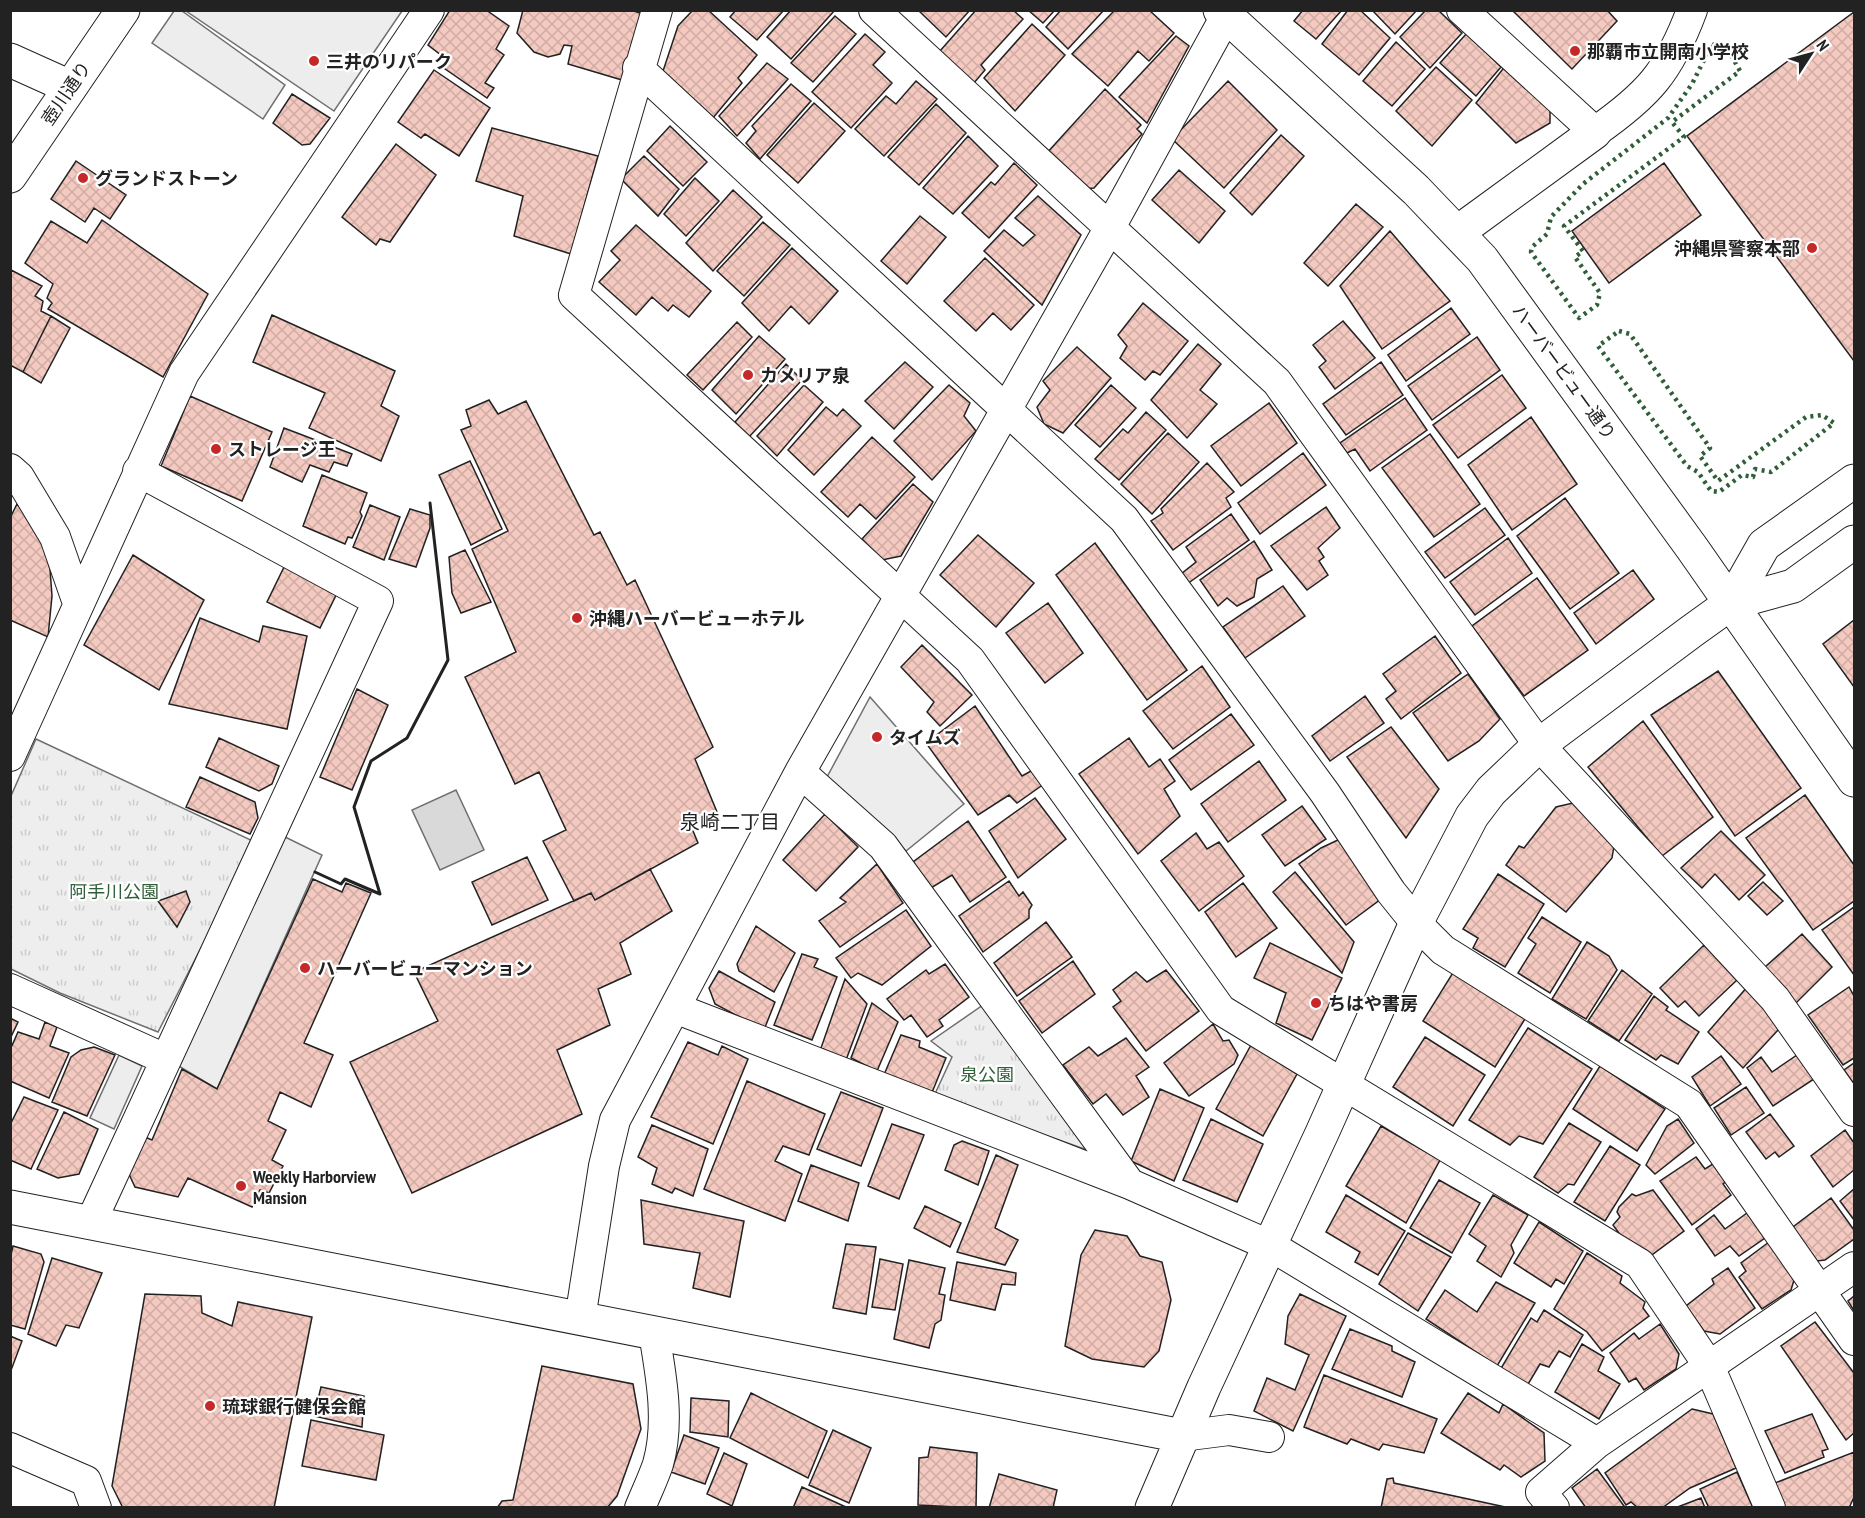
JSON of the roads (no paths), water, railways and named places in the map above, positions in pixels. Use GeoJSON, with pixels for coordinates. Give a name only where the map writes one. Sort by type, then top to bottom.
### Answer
{"type":"FeatureCollection","features":[{"type":"Feature","properties":{"kind":"main road","name":"壺川通り"},"geometry":{"type":"LineString","coordinates":[[10,176],[123,10]]}},
{"type":"Feature","properties":{"kind":"main road","name":"ハーバービュー通り"},"geometry":{"type":"LineString","coordinates":[[1223,13],[1416,190],[1458,232],[1580,391],[1854,780]]}},
{"type":"Feature","properties":{"kind":"main road"},"geometry":{"type":"LineString","coordinates":[[10,60],[70,87]]}},
{"type":"Feature","properties":{"kind":"main road"},"geometry":{"type":"LineString","coordinates":[[1458,232],[1595,132]]}},
{"type":"Feature","properties":{"kind":"main road"},"geometry":{"type":"LineString","coordinates":[[1731,603],[1764,545],[1854,481]]}},
{"type":"Feature","properties":{"kind":"main road"},"geometry":{"type":"LineString","coordinates":[[1152,1508],[1182,1436],[1271,1246],[1416,923],[1472,816],[1491,791],[1539,744],[1731,603],[1793,586],[1854,543]]}},
{"type":"Feature","properties":{"kind":"main road"},"geometry":{"type":"LineString","coordinates":[[10,1207],[1182,1436]]}},
{"type":"Feature","properties":{"kind":"street"},"geometry":{"type":"LineString","coordinates":[[10,756],[184,373],[429,10]]}},
{"type":"Feature","properties":{"kind":"street"},"geometry":{"type":"LineString","coordinates":[[657,10],[638,68],[574,295],[970,660],[1221,1010],[1640,1264],[1709,1366],[1770,1508]]}},
{"type":"Feature","properties":{"kind":"street"},"geometry":{"type":"LineString","coordinates":[[874,10],[1277,382],[1539,744],[1775,999],[1854,1111]]}},
{"type":"Feature","properties":{"kind":"street"},"geometry":{"type":"LineString","coordinates":[[1462,10],[1595,132],[1633,105],[1649,89],[1678,48],[1692,10]]}},
{"type":"Feature","properties":{"kind":"street"},"geometry":{"type":"LineString","coordinates":[[580,1318],[604,1166],[615,1120],[800,772],[1109,229],[1223,13]]}},
{"type":"Feature","properties":{"kind":"street"},"geometry":{"type":"LineString","coordinates":[[638,68],[1124,519],[1325,793],[1391,892],[1416,923],[1443,950],[1689,1104],[1854,1340]]}},
{"type":"Feature","properties":{"kind":"street"},"geometry":{"type":"LineString","coordinates":[[10,469],[19,477],[55,537],[78,603]]}},
{"type":"Feature","properties":{"kind":"street"},"geometry":{"type":"LineString","coordinates":[[91,1222],[378,601],[138,471]]}},
{"type":"Feature","properties":{"kind":"street"},"geometry":{"type":"LineString","coordinates":[[800,772],[883,846],[1130,1184]]}},
{"type":"Feature","properties":{"kind":"street"},"geometry":{"type":"LineString","coordinates":[[10,989],[165,1059]]}},
{"type":"Feature","properties":{"kind":"street"},"geometry":{"type":"LineString","coordinates":[[675,1008],[1130,1184],[1271,1246],[1597,1443]]}},
{"type":"Feature","properties":{"kind":"street"},"geometry":{"type":"LineString","coordinates":[[1554,1508],[1541,1492],[1597,1443],[1854,1267]]}},
{"type":"Feature","properties":{"kind":"street"},"geometry":{"type":"LineString","coordinates":[[640,1508],[658,1465],[662,1442],[663,1411],[654,1333]]}},
{"type":"Feature","properties":{"kind":"street"},"geometry":{"type":"LineString","coordinates":[[1182,1436],[1229,1430],[1269,1437]]}},
{"type":"Feature","properties":{"kind":"street"},"geometry":{"type":"LineString","coordinates":[[10,1448],[86,1481],[96,1508]]}},
{"type":"Feature","properties":{"kind":"place","name":"那覇市立開南小学校"},"geometry":{"type":"Point","coordinates":[1575,51]}},
{"type":"Feature","properties":{"kind":"place","name":"三井のリパーク"},"geometry":{"type":"Point","coordinates":[314,61]}},
{"type":"Feature","properties":{"kind":"place","name":"グランドストーン"},"geometry":{"type":"Point","coordinates":[83,178]}},
{"type":"Feature","properties":{"kind":"place","name":"沖縄県警察本部"},"geometry":{"type":"Point","coordinates":[1812,248]}},
{"type":"Feature","properties":{"kind":"place","name":"カメリア泉"},"geometry":{"type":"Point","coordinates":[748,375]}},
{"type":"Feature","properties":{"kind":"place","name":"ストレージ王"},"geometry":{"type":"Point","coordinates":[216,449]}},
{"type":"Feature","properties":{"kind":"place","name":"沖縄ハーバービューホテル"},"geometry":{"type":"Point","coordinates":[577,618]}},
{"type":"Feature","properties":{"kind":"place","name":"タイムズ"},"geometry":{"type":"Point","coordinates":[877,737]}},
{"type":"Feature","properties":{"kind":"place","name":"ハーバービューマンション"},"geometry":{"type":"Point","coordinates":[305,968]}},
{"type":"Feature","properties":{"kind":"place","name":"ちはや書房"},"geometry":{"type":"Point","coordinates":[1316,1003]}},
{"type":"Feature","properties":{"kind":"place","name":"Weekly Harborview Mansion"},"geometry":{"type":"Point","coordinates":[241,1186]}},
{"type":"Feature","properties":{"kind":"place","name":"琉球銀行健保会館"},"geometry":{"type":"Point","coordinates":[210,1406]}},
{"type":"Feature","properties":{"kind":"district","name":"泉崎二丁目"},"geometry":{"type":"Point","coordinates":[730,822]}},
{"type":"Feature","properties":{"kind":"park label","name":"阿手川公園"},"geometry":{"type":"Point","coordinates":[114,891]}},
{"type":"Feature","properties":{"kind":"park label","name":"泉公園"},"geometry":{"type":"Point","coordinates":[987,1074]}}]}
